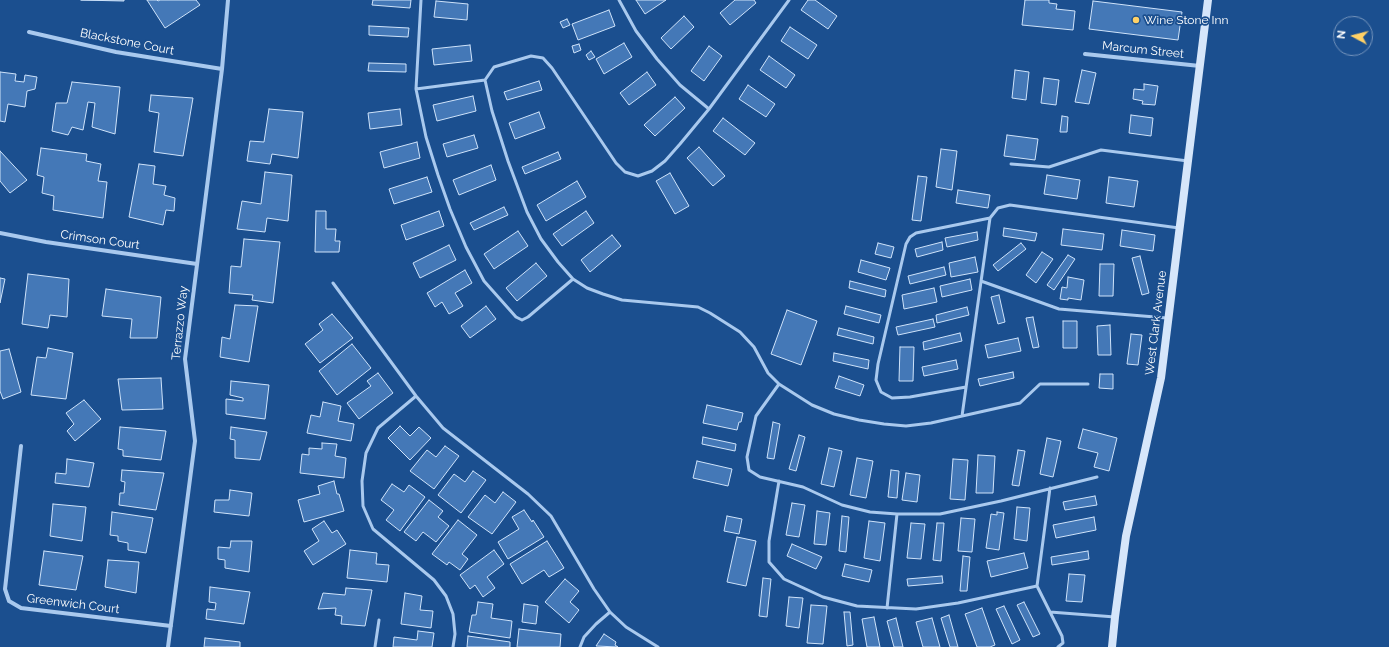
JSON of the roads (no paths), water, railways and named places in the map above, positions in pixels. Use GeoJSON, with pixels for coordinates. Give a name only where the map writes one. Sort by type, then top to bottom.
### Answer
{"type":"FeatureCollection","features":[{"type":"Feature","properties":{"kind":"main road","name":"West Clark Avenue"},"geometry":{"type":"LineString","coordinates":[[1112,647],[1126,536],[1162,378],[1208,0]]}},
{"type":"Feature","properties":{"kind":"street","name":"Terrazzo Way"},"geometry":{"type":"LineString","coordinates":[[168,647],[195,441],[185,359],[222,69],[228,0]]}},
{"type":"Feature","properties":{"kind":"street","name":"Blackstone Court"},"geometry":{"type":"LineString","coordinates":[[29,32],[116,52],[222,69]]}},
{"type":"Feature","properties":{"kind":"street","name":"Marcum Street"},"geometry":{"type":"LineString","coordinates":[[1085,54],[1200,66]]}},
{"type":"Feature","properties":{"kind":"street","name":"Crimson Court"},"geometry":{"type":"LineString","coordinates":[[0,234],[197,264]]}},
{"type":"Feature","properties":{"kind":"street","name":"Greenwich Court"},"geometry":{"type":"LineString","coordinates":[[21,446],[5,589],[9,601],[21,608],[171,626]]}},
{"type":"Feature","properties":{"kind":"lane"},"geometry":{"type":"LineString","coordinates":[[422,0],[416,89],[426,137],[450,209],[466,246],[484,281],[516,317],[522,320],[528,317],[572,278]]}},
{"type":"Feature","properties":{"kind":"lane"},"geometry":{"type":"LineString","coordinates":[[620,0],[636,31],[657,59],[680,86],[709,109]]}},
{"type":"Feature","properties":{"kind":"lane"},"geometry":{"type":"LineString","coordinates":[[782,0],[788,2],[709,109],[665,161],[652,171],[638,176],[625,172],[616,163],[552,68],[543,58],[532,56],[494,67],[485,80],[492,112],[508,161],[527,212],[541,239],[558,262],[572,278],[587,288],[622,300],[698,307],[710,313],[740,332],[754,347],[768,373],[778,384],[812,405],[834,414],[859,420],[906,426],[930,423],[1020,403],[1040,384],[1088,384]]}},
{"type":"Feature","properties":{"kind":"lane"},"geometry":{"type":"LineString","coordinates":[[416,89],[485,80]]}},
{"type":"Feature","properties":{"kind":"lane"},"geometry":{"type":"LineString","coordinates":[[1011,164],[1049,167],[1101,150],[1188,161]]}},
{"type":"Feature","properties":{"kind":"lane"},"geometry":{"type":"LineString","coordinates":[[962,416],[990,218],[998,208],[1010,205],[1180,228]]}},
{"type":"Feature","properties":{"kind":"lane"},"geometry":{"type":"LineString","coordinates":[[966,387],[910,397],[892,398],[881,392],[876,380],[878,364],[906,244],[910,237],[916,233],[990,218]]}},
{"type":"Feature","properties":{"kind":"lane"},"geometry":{"type":"LineString","coordinates":[[981,281],[1059,309],[1169,318]]}},
{"type":"Feature","properties":{"kind":"lane"},"geometry":{"type":"LineString","coordinates":[[332,283],[416,396],[443,428],[528,494],[551,516],[594,589],[610,612],[626,627],[658,647]]}},
{"type":"Feature","properties":{"kind":"lane"},"geometry":{"type":"LineString","coordinates":[[778,384],[756,416],[747,457],[749,470],[760,477],[803,487],[842,505],[870,512],[897,514],[940,514],[1097,477]]}},
{"type":"Feature","properties":{"kind":"lane"},"geometry":{"type":"LineString","coordinates":[[416,396],[378,428],[375,434],[366,453],[362,480],[363,506],[373,529],[434,580],[446,596],[453,614],[455,634],[453,647]]}},
{"type":"Feature","properties":{"kind":"lane"},"geometry":{"type":"LineString","coordinates":[[779,481],[769,541],[769,562],[784,579],[823,597],[857,606],[916,609],[958,603],[1037,586]]}},
{"type":"Feature","properties":{"kind":"lane"},"geometry":{"type":"LineString","coordinates":[[1050,488],[1037,586],[1062,636],[1063,643],[1058,647]]}},
{"type":"Feature","properties":{"kind":"lane"},"geometry":{"type":"LineString","coordinates":[[886,608],[897,514]]}},
{"type":"Feature","properties":{"kind":"lane"},"geometry":{"type":"LineString","coordinates":[[580,647],[584,637],[610,612]]}},
{"type":"Feature","properties":{"kind":"lane"},"geometry":{"type":"LineString","coordinates":[[1050,612],[1115,617]]}},
{"type":"Feature","properties":{"kind":"lane"},"geometry":{"type":"LineString","coordinates":[[376,647],[379,620]]}},
{"type":"Feature","properties":{"kind":"place","name":"Wine Stone Inn"},"geometry":{"type":"Point","coordinates":[1136,20]}}]}
